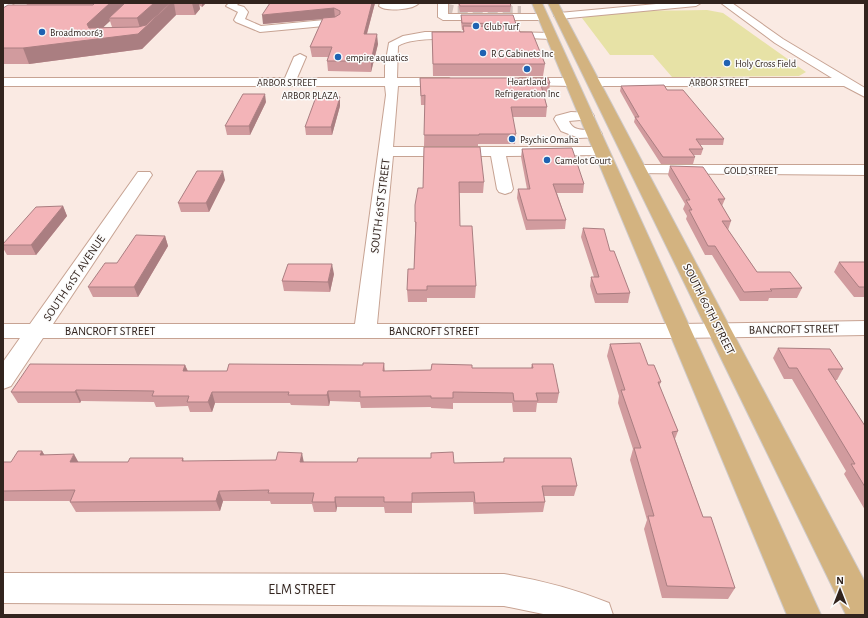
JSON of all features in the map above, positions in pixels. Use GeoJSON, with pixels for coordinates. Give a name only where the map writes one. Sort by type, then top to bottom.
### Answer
{"type":"FeatureCollection","features":[{"type":"Feature","properties":{"kind":"main road"},"geometry":{"type":"LineString","coordinates":[[543,19],[572,82],[804,615]]}},
{"type":"Feature","properties":{"kind":"main road"},"geometry":{"type":"LineString","coordinates":[[543,19],[577,74],[594,82]]}},
{"type":"Feature","properties":{"kind":"main road","name":"SOUTH 60TH STREET"},"geometry":{"type":"LineString","coordinates":[[543,19],[594,82],[864,615]]}},
{"type":"Feature","properties":{"kind":"main road"},"geometry":{"type":"LineString","coordinates":[[572,82],[584,86],[598,113],[612,120]]}},
{"type":"Feature","properties":{"kind":"street"},"geometry":{"type":"LineString","coordinates":[[3,7],[10,3]]}},
{"type":"Feature","properties":{"kind":"street"},"geometry":{"type":"LineString","coordinates":[[234,3],[231,6],[241,8],[243,12],[239,20],[255,29],[335,22]]}},
{"type":"Feature","properties":{"kind":"street"},"geometry":{"type":"LineString","coordinates":[[385,3],[384,6],[409,6],[414,3]]}},
{"type":"Feature","properties":{"kind":"street"},"geometry":{"type":"LineString","coordinates":[[443,3],[443,17],[543,19],[605,11],[636,5],[696,3]]}},
{"type":"Feature","properties":{"kind":"street"},"geometry":{"type":"LineString","coordinates":[[595,3],[595,6],[605,11]]}},
{"type":"Feature","properties":{"kind":"street"},"geometry":{"type":"LineString","coordinates":[[726,3],[779,41],[865,93]]}},
{"type":"Feature","properties":{"kind":"street"},"geometry":{"type":"LineString","coordinates":[[496,35],[543,19]]}},
{"type":"Feature","properties":{"kind":"street","name":"SOUTH 61ST STREET"},"geometry":{"type":"LineString","coordinates":[[365,331],[386,152],[387,91],[393,45],[398,41],[424,36],[472,35]]}},
{"type":"Feature","properties":{"kind":"street"},"geometry":{"type":"LineString","coordinates":[[289,82],[300,56]]}},
{"type":"Feature","properties":{"kind":"street","name":"ARBOR STREET"},"geometry":{"type":"LineString","coordinates":[[3,82],[289,82],[387,91],[463,82]]}},
{"type":"Feature","properties":{"kind":"street"},"geometry":{"type":"LineString","coordinates":[[510,82],[572,82]]}},
{"type":"Feature","properties":{"kind":"street","name":"ARBOR STREET"},"geometry":{"type":"LineString","coordinates":[[594,82],[845,82]]}},
{"type":"Feature","properties":{"kind":"street"},"geometry":{"type":"LineString","coordinates":[[386,152],[497,151],[594,134]]}},
{"type":"Feature","properties":{"kind":"street"},"geometry":{"type":"LineString","coordinates":[[497,151],[504,190]]}},
{"type":"Feature","properties":{"kind":"street","name":"GOLD STREET"},"geometry":{"type":"LineString","coordinates":[[638,170],[865,170]]}},
{"type":"Feature","properties":{"kind":"street","name":"SOUTH 61ST AVENUE"},"geometry":{"type":"LineString","coordinates":[[3,380],[38,331],[144,174]]}},
{"type":"Feature","properties":{"kind":"street","name":"BANCROFT STREET"},"geometry":{"type":"LineString","coordinates":[[3,331],[680,332],[865,328]]}},
{"type":"Feature","properties":{"kind":"street","name":"ELM STREET"},"geometry":{"type":"LineString","coordinates":[[3,588],[504,590],[538,595],[572,605],[597,615]]}},
{"type":"Feature","properties":{"kind":"shaded area"},"geometry":{"type":"Polygon","coordinates":[[[707,10],[723,13],[806,72],[799,76],[672,77],[653,55],[610,55],[582,18],[628,12],[707,10]]]}},
{"type":"Feature","properties":{"kind":"building"},"geometry":{"type":"Polygon","coordinates":[[[95,3],[110,3],[87,24],[89,28],[138,27],[146,25],[171,3],[138,34],[23,48],[3,48],[3,8],[8,5],[93,5],[95,3]]]}},
{"type":"Feature","properties":{"kind":"building"},"geometry":{"type":"Polygon","coordinates":[[[125,3],[154,3],[137,18],[109,18],[125,3]]]}},
{"type":"Feature","properties":{"kind":"building"},"geometry":{"type":"Polygon","coordinates":[[[270,3],[372,3],[364,34],[377,34],[371,61],[327,61],[332,47],[310,47],[323,18],[335,17],[340,14],[340,11],[334,8],[262,15],[270,3]]]}},
{"type":"Feature","properties":{"kind":"building"},"geometry":{"type":"Polygon","coordinates":[[[459,3],[510,3],[511,6],[460,6],[459,3]]]}},
{"type":"Feature","properties":{"kind":"building"},"geometry":{"type":"Polygon","coordinates":[[[461,15],[513,15],[516,24],[462,23],[461,15]]]}},
{"type":"Feature","properties":{"kind":"building"},"geometry":{"type":"Polygon","coordinates":[[[463,26],[518,27],[520,32],[532,32],[545,64],[433,64],[432,32],[464,32],[463,26]]]}},
{"type":"Feature","properties":{"kind":"building"},"geometry":{"type":"Polygon","coordinates":[[[420,78],[548,78],[550,83],[547,83],[547,85],[541,85],[547,107],[511,107],[516,134],[424,135],[425,95],[421,96],[420,78]]]}},
{"type":"Feature","properties":{"kind":"building"},"geometry":{"type":"Polygon","coordinates":[[[664,85],[667,90],[683,90],[724,139],[696,139],[703,149],[689,149],[695,157],[663,157],[635,117],[639,117],[621,86],[664,85]]]}},
{"type":"Feature","properties":{"kind":"building"},"geometry":{"type":"Polygon","coordinates":[[[243,94],[265,94],[249,126],[225,126],[243,94]]]}},
{"type":"Feature","properties":{"kind":"building"},"geometry":{"type":"Polygon","coordinates":[[[316,97],[340,97],[331,127],[305,127],[316,97]]]}},
{"type":"Feature","properties":{"kind":"building"},"geometry":{"type":"Polygon","coordinates":[[[424,147],[480,147],[484,182],[459,182],[460,226],[472,226],[476,286],[427,286],[427,290],[407,290],[408,269],[414,269],[416,222],[415,205],[418,188],[423,188],[424,147]]]}},
{"type":"Feature","properties":{"kind":"building"},"geometry":{"type":"Polygon","coordinates":[[[572,148],[584,184],[553,184],[566,220],[527,220],[518,189],[530,189],[522,149],[572,148]]]}},
{"type":"Feature","properties":{"kind":"building"},"geometry":{"type":"Polygon","coordinates":[[[670,166],[703,167],[725,199],[718,199],[731,221],[722,221],[757,272],[790,272],[802,288],[770,289],[772,291],[744,292],[715,246],[708,246],[689,210],[692,210],[686,200],[690,200],[670,166]]]}},
{"type":"Feature","properties":{"kind":"building"},"geometry":{"type":"Polygon","coordinates":[[[197,171],[223,171],[206,203],[178,203],[197,171]]]}},
{"type":"Feature","properties":{"kind":"building"},"geometry":{"type":"Polygon","coordinates":[[[63,206],[31,245],[3,245],[36,207],[63,206]]]}},
{"type":"Feature","properties":{"kind":"building"},"geometry":{"type":"Polygon","coordinates":[[[583,228],[604,229],[610,251],[614,251],[630,293],[597,294],[591,277],[599,277],[583,228]]]}},
{"type":"Feature","properties":{"kind":"building"},"geometry":{"type":"Polygon","coordinates":[[[136,235],[165,236],[134,287],[88,287],[105,263],[117,263],[136,235]]]}},
{"type":"Feature","properties":{"kind":"building"},"geometry":{"type":"Polygon","coordinates":[[[839,262],[864,262],[865,287],[859,287],[839,262]]]}},
{"type":"Feature","properties":{"kind":"building"},"geometry":{"type":"Polygon","coordinates":[[[288,264],[332,264],[328,282],[282,281],[288,264]]]}},
{"type":"Feature","properties":{"kind":"building"},"geometry":{"type":"Polygon","coordinates":[[[640,343],[648,365],[654,365],[661,382],[658,382],[678,431],[672,432],[703,517],[711,517],[735,588],[667,586],[648,516],[654,516],[634,448],[641,448],[621,390],[625,390],[610,344],[640,343]]]}},
{"type":"Feature","properties":{"kind":"building"},"geometry":{"type":"Polygon","coordinates":[[[778,348],[830,349],[843,369],[828,369],[865,426],[865,487],[851,464],[855,464],[797,368],[789,368],[778,348]]]}},
{"type":"Feature","properties":{"kind":"building"},"geometry":{"type":"Polygon","coordinates":[[[363,363],[384,363],[383,371],[431,370],[432,364],[472,365],[472,368],[533,368],[532,364],[553,364],[559,393],[536,393],[538,401],[514,401],[513,393],[453,392],[453,398],[431,398],[431,396],[360,397],[360,391],[328,391],[327,395],[288,395],[289,392],[212,392],[208,402],[187,402],[189,396],[152,396],[154,391],[76,390],[75,392],[11,392],[30,364],[185,365],[183,371],[227,371],[229,364],[363,365],[363,363]]]}},
{"type":"Feature","properties":{"kind":"building"},"geometry":{"type":"Polygon","coordinates":[[[18,451],[42,451],[40,455],[74,454],[70,462],[128,462],[130,458],[183,458],[182,461],[276,460],[278,452],[302,453],[300,462],[357,462],[358,458],[431,458],[431,453],[453,452],[454,463],[504,462],[504,458],[571,458],[577,486],[542,486],[545,502],[475,503],[474,492],[412,493],[412,502],[384,502],[384,497],[335,497],[335,502],[312,502],[314,493],[268,493],[269,490],[219,491],[216,501],[70,502],[75,490],[3,491],[3,462],[11,462],[18,451]]]}},
{"type":"Feature","properties":{"kind":"tunnel"},"geometry":{"type":"LineString","coordinates":[[443,8],[457,11],[521,11]]}},
{"type":"Feature","properties":{"kind":"place","name":"Club Turf"},"geometry":{"type":"Point","coordinates":[476,26]}},
{"type":"Feature","properties":{"kind":"place","name":"Broadmoor63"},"geometry":{"type":"Point","coordinates":[42,32]}},
{"type":"Feature","properties":{"kind":"place","name":"R G Cabinets Inc"},"geometry":{"type":"Point","coordinates":[483,53]}},
{"type":"Feature","properties":{"kind":"place","name":"empire aquatics"},"geometry":{"type":"Point","coordinates":[338,57]}},
{"type":"Feature","properties":{"kind":"place","name":"Holy Cross Field"},"geometry":{"type":"Point","coordinates":[727,63]}},
{"type":"Feature","properties":{"kind":"place","name":"Heartland Refrigeration Inc"},"geometry":{"type":"Point","coordinates":[527,69]}},
{"type":"Feature","properties":{"kind":"place","name":"Psychic Omaha"},"geometry":{"type":"Point","coordinates":[512,139]}},
{"type":"Feature","properties":{"kind":"place","name":"Camelot Court"},"geometry":{"type":"Point","coordinates":[547,160]}}]}
